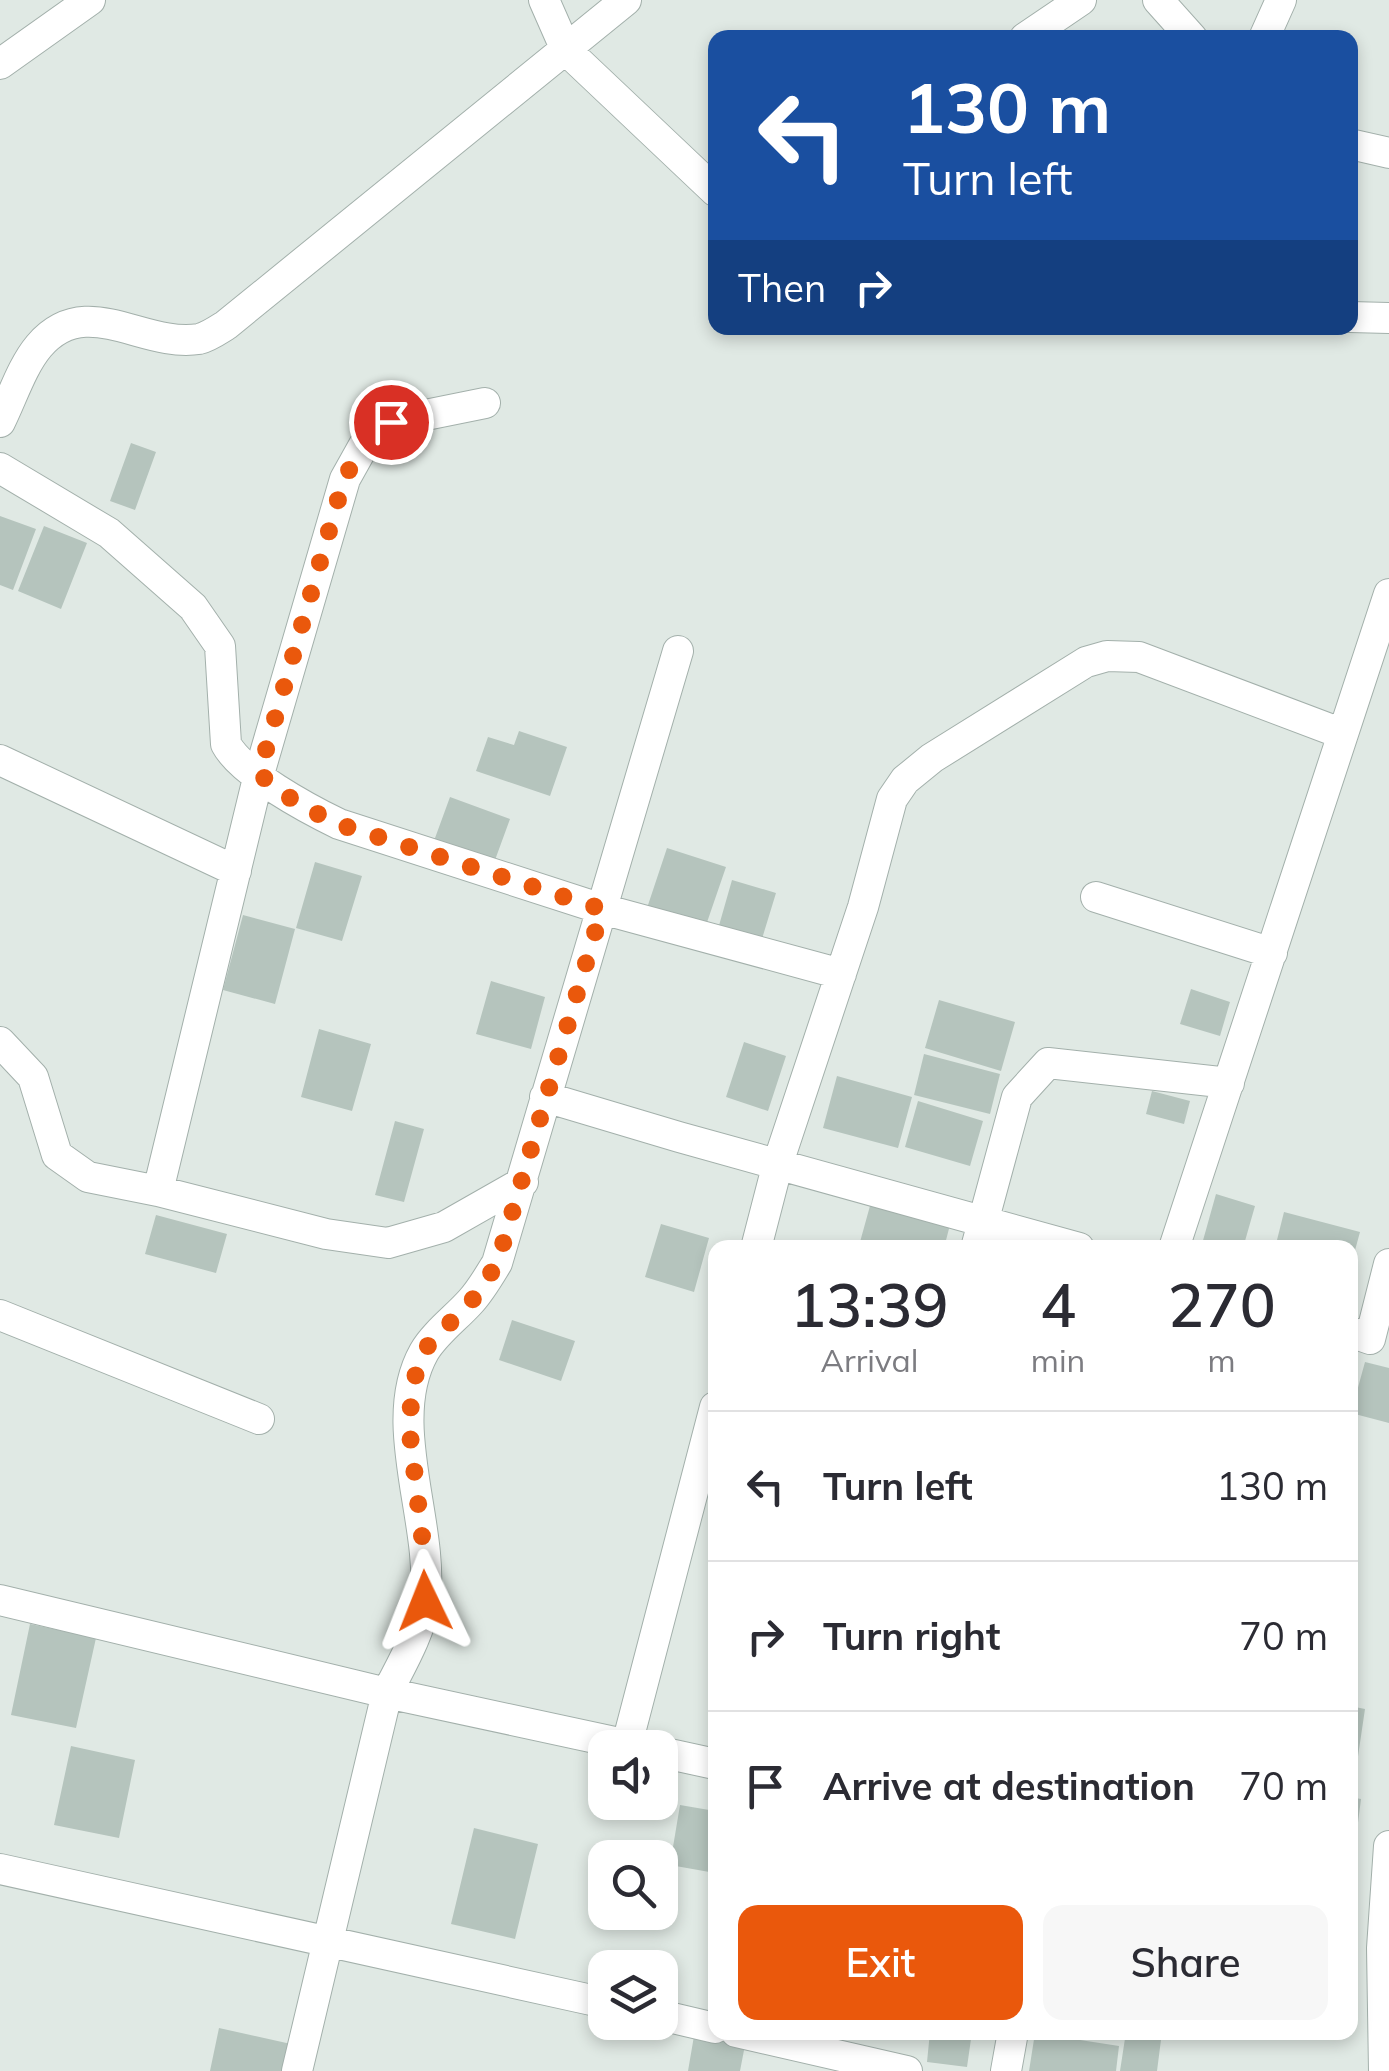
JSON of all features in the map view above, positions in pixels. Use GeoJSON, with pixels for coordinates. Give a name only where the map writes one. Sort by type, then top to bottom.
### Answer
{"type":"FeatureCollection","features":[{"type":"Feature","properties":{"kind":"street"},"geometry":{"type":"LineString","coordinates":[[0,64],[90,0]]}},
{"type":"Feature","properties":{"kind":"street"},"geometry":{"type":"LineString","coordinates":[[544,0],[566,50],[708,184]]}},
{"type":"Feature","properties":{"kind":"street"},"geometry":{"type":"LineString","coordinates":[[0,422],[37,347],[62,325],[98,320],[169,340],[202,339],[226,325],[626,0]]}},
{"type":"Feature","properties":{"kind":"street"},"geometry":{"type":"LineString","coordinates":[[1037,30],[1081,0]]}},
{"type":"Feature","properties":{"kind":"street"},"geometry":{"type":"LineString","coordinates":[[1158,0],[1185,30]]}},
{"type":"Feature","properties":{"kind":"street"},"geometry":{"type":"LineString","coordinates":[[1268,30],[1282,0]]}},
{"type":"Feature","properties":{"kind":"street"},"geometry":{"type":"LineString","coordinates":[[1358,146],[1389,153]]}},
{"type":"Feature","properties":{"kind":"street"},"geometry":{"type":"LineString","coordinates":[[1358,317],[1389,318]]}},
{"type":"Feature","properties":{"kind":"street"},"geometry":{"type":"LineString","coordinates":[[158,1191],[259,774],[344,479],[364,444],[391,422],[485,403]]}},
{"type":"Feature","properties":{"kind":"street"},"geometry":{"type":"LineString","coordinates":[[0,468],[109,533],[194,607],[220,646],[226,744],[233,757],[298,804],[338,824],[602,909],[841,974]]}},
{"type":"Feature","properties":{"kind":"street"},"geometry":{"type":"LineString","coordinates":[[1177,1240],[1389,594]]}},
{"type":"Feature","properties":{"kind":"street"},"geometry":{"type":"LineString","coordinates":[[297,2071],[387,1693],[414,1639],[425,1601],[409,1426],[413,1383],[424,1350],[474,1298],[497,1264],[678,651]]}},
{"type":"Feature","properties":{"kind":"street"},"geometry":{"type":"LineString","coordinates":[[758,1240],[778,1163],[841,974],[892,799],[905,780],[932,758],[1086,662],[1107,656],[1140,658],[1344,734]]}},
{"type":"Feature","properties":{"kind":"street"},"geometry":{"type":"LineString","coordinates":[[0,760],[236,871]]}},
{"type":"Feature","properties":{"kind":"street"},"geometry":{"type":"LineString","coordinates":[[1096,898],[1272,953]]}},
{"type":"Feature","properties":{"kind":"street"},"geometry":{"type":"LineString","coordinates":[[0,1042],[33,1077],[57,1155],[88,1177],[326,1234],[388,1243],[444,1228],[523,1182]]}},
{"type":"Feature","properties":{"kind":"street"},"geometry":{"type":"LineString","coordinates":[[980,1234],[1017,1097],[1048,1062],[1229,1083]]}},
{"type":"Feature","properties":{"kind":"street"},"geometry":{"type":"LineString","coordinates":[[546,1096],[778,1163],[980,1234],[1022,1240]]}},
{"type":"Feature","properties":{"kind":"street"},"geometry":{"type":"LineString","coordinates":[[1370,1338],[1389,1264]]}},
{"type":"Feature","properties":{"kind":"street"},"geometry":{"type":"LineString","coordinates":[[0,1316],[259,1419]]}},
{"type":"Feature","properties":{"kind":"street"},"geometry":{"type":"LineString","coordinates":[[638,1730],[708,1436]]}},
{"type":"Feature","properties":{"kind":"street"},"geometry":{"type":"LineString","coordinates":[[0,1600],[387,1693],[588,1736]]}},
{"type":"Feature","properties":{"kind":"street"},"geometry":{"type":"LineString","coordinates":[[678,1756],[708,1762]]}},
{"type":"Feature","properties":{"kind":"street"},"geometry":{"type":"LineString","coordinates":[[1384,2071],[1382,1948],[1389,1846]]}},
{"type":"Feature","properties":{"kind":"street"},"geometry":{"type":"LineString","coordinates":[[0,1870],[588,1999]]}},
{"type":"Feature","properties":{"kind":"street"},"geometry":{"type":"LineString","coordinates":[[678,2019],[708,2026]]}},
{"type":"Feature","properties":{"kind":"street"},"geometry":{"type":"LineString","coordinates":[[771,2040],[907,2071]]}},
{"type":"Feature","properties":{"kind":"street"},"geometry":{"type":"LineString","coordinates":[[1006,2071],[1012,2040]]}},
{"type":"Feature","properties":{"kind":"building"},"geometry":{"type":"Polygon","coordinates":[[[131,443],[156,452],[135,510],[110,501],[131,443]]]}},
{"type":"Feature","properties":{"kind":"building"},"geometry":{"type":"Polygon","coordinates":[[[0,516],[36,529],[13,590],[0,585],[0,516]]]}},
{"type":"Feature","properties":{"kind":"building"},"geometry":{"type":"Polygon","coordinates":[[[44,526],[87,543],[61,609],[18,591],[44,526]]]}},
{"type":"Feature","properties":{"kind":"building"},"geometry":{"type":"Polygon","coordinates":[[[519,731],[567,747],[550,796],[476,771],[488,737],[514,745],[519,731]]]}},
{"type":"Feature","properties":{"kind":"building"},"geometry":{"type":"Polygon","coordinates":[[[450,797],[510,819],[491,871],[431,849],[450,797]]]}},
{"type":"Feature","properties":{"kind":"building"},"geometry":{"type":"Polygon","coordinates":[[[667,848],[726,867],[703,934],[645,914],[667,848]]]}},
{"type":"Feature","properties":{"kind":"building"},"geometry":{"type":"Polygon","coordinates":[[[315,862],[362,876],[342,941],[296,928],[315,862]]]}},
{"type":"Feature","properties":{"kind":"building"},"geometry":{"type":"Polygon","coordinates":[[[732,880],[776,893],[761,942],[718,929],[732,880]]]}},
{"type":"Feature","properties":{"kind":"building"},"geometry":{"type":"Polygon","coordinates":[[[243,915],[295,929],[275,1004],[223,990],[243,915]]]}},
{"type":"Feature","properties":{"kind":"building"},"geometry":{"type":"Polygon","coordinates":[[[491,981],[545,997],[531,1049],[476,1034],[491,981]]]}},
{"type":"Feature","properties":{"kind":"building"},"geometry":{"type":"Polygon","coordinates":[[[1191,989],[1230,1002],[1220,1036],[1180,1024],[1191,989]]]}},
{"type":"Feature","properties":{"kind":"building"},"geometry":{"type":"Polygon","coordinates":[[[939,1000],[1015,1022],[1001,1071],[925,1048],[939,1000]]]}},
{"type":"Feature","properties":{"kind":"building"},"geometry":{"type":"Polygon","coordinates":[[[319,1029],[371,1044],[352,1111],[301,1097],[319,1029]]]}},
{"type":"Feature","properties":{"kind":"building"},"geometry":{"type":"Polygon","coordinates":[[[744,1042],[786,1056],[768,1111],[726,1097],[744,1042]]]}},
{"type":"Feature","properties":{"kind":"building"},"geometry":{"type":"Polygon","coordinates":[[[924,1054],[1000,1074],[990,1114],[914,1095],[924,1054]]]}},
{"type":"Feature","properties":{"kind":"building"},"geometry":{"type":"Polygon","coordinates":[[[837,1076],[912,1097],[898,1148],[823,1128],[837,1076]]]}},
{"type":"Feature","properties":{"kind":"building"},"geometry":{"type":"Polygon","coordinates":[[[1152,1091],[1190,1101],[1184,1124],[1146,1114],[1152,1091]]]}},
{"type":"Feature","properties":{"kind":"building"},"geometry":{"type":"Polygon","coordinates":[[[918,1101],[983,1121],[970,1166],[905,1147],[918,1101]]]}},
{"type":"Feature","properties":{"kind":"building"},"geometry":{"type":"Polygon","coordinates":[[[395,1121],[424,1129],[404,1202],[375,1195],[395,1121]]]}},
{"type":"Feature","properties":{"kind":"building"},"geometry":{"type":"Polygon","coordinates":[[[1216,1194],[1255,1206],[1245,1240],[1203,1240],[1216,1194]]]}},
{"type":"Feature","properties":{"kind":"building"},"geometry":{"type":"Polygon","coordinates":[[[873,1195],[952,1217],[946,1240],[861,1240],[873,1195]]]}},
{"type":"Feature","properties":{"kind":"building"},"geometry":{"type":"Polygon","coordinates":[[[1284,1212],[1360,1232],[1358,1240],[1277,1240],[1284,1212]]]}},
{"type":"Feature","properties":{"kind":"building"},"geometry":{"type":"Polygon","coordinates":[[[156,1215],[227,1234],[216,1273],[145,1254],[156,1215]]]}},
{"type":"Feature","properties":{"kind":"building"},"geometry":{"type":"Polygon","coordinates":[[[661,1224],[709,1238],[694,1292],[645,1277],[661,1224]]]}},
{"type":"Feature","properties":{"kind":"building"},"geometry":{"type":"Polygon","coordinates":[[[512,1320],[575,1341],[561,1381],[499,1360],[512,1320]]]}},
{"type":"Feature","properties":{"kind":"building"},"geometry":{"type":"Polygon","coordinates":[[[1365,1362],[1389,1368],[1389,1423],[1358,1415],[1358,1388],[1365,1362]]]}},
{"type":"Feature","properties":{"kind":"building"},"geometry":{"type":"Polygon","coordinates":[[[30,1624],[96,1638],[76,1728],[11,1715],[30,1624]]]}},
{"type":"Feature","properties":{"kind":"building"},"geometry":{"type":"Polygon","coordinates":[[[1358,1708],[1365,1709],[1358,1756],[1358,1708]]]}},
{"type":"Feature","properties":{"kind":"building"},"geometry":{"type":"Polygon","coordinates":[[[71,1746],[135,1760],[119,1838],[54,1825],[71,1746]]]}},
{"type":"Feature","properties":{"kind":"building"},"geometry":{"type":"Polygon","coordinates":[[[680,1805],[708,1810],[708,1872],[678,1866],[678,1840],[674,1840],[680,1805]]]}},
{"type":"Feature","properties":{"kind":"building"},"geometry":{"type":"Polygon","coordinates":[[[474,1828],[538,1844],[515,1939],[451,1924],[474,1828]]]}},
{"type":"Feature","properties":{"kind":"building"},"geometry":{"type":"Polygon","coordinates":[[[219,2028],[291,2044],[285,2071],[210,2071],[219,2028]]]}},
{"type":"Feature","properties":{"kind":"building"},"geometry":{"type":"Polygon","coordinates":[[[694,2036],[745,2045],[740,2071],[688,2071],[694,2036]]]}},
{"type":"Feature","properties":{"kind":"building"},"geometry":{"type":"Polygon","coordinates":[[[929,2040],[971,2040],[967,2067],[927,2062],[929,2040]]]}},
{"type":"Feature","properties":{"kind":"building"},"geometry":{"type":"Polygon","coordinates":[[[1034,2040],[1080,2040],[1119,2046],[1116,2071],[1029,2071],[1034,2040]]]}},
{"type":"Feature","properties":{"kind":"building"},"geometry":{"type":"Polygon","coordinates":[[[1125,2040],[1161,2040],[1157,2071],[1120,2071],[1125,2040]]]}},
{"type":"Feature","properties":{"kind":"route"},"geometry":{"type":"LineString","coordinates":[[391,422],[364,444],[344,479],[259,774],[298,804],[338,824],[602,909],[497,1264],[474,1298],[424,1350],[413,1383],[409,1426],[425,1601]]}}]}
